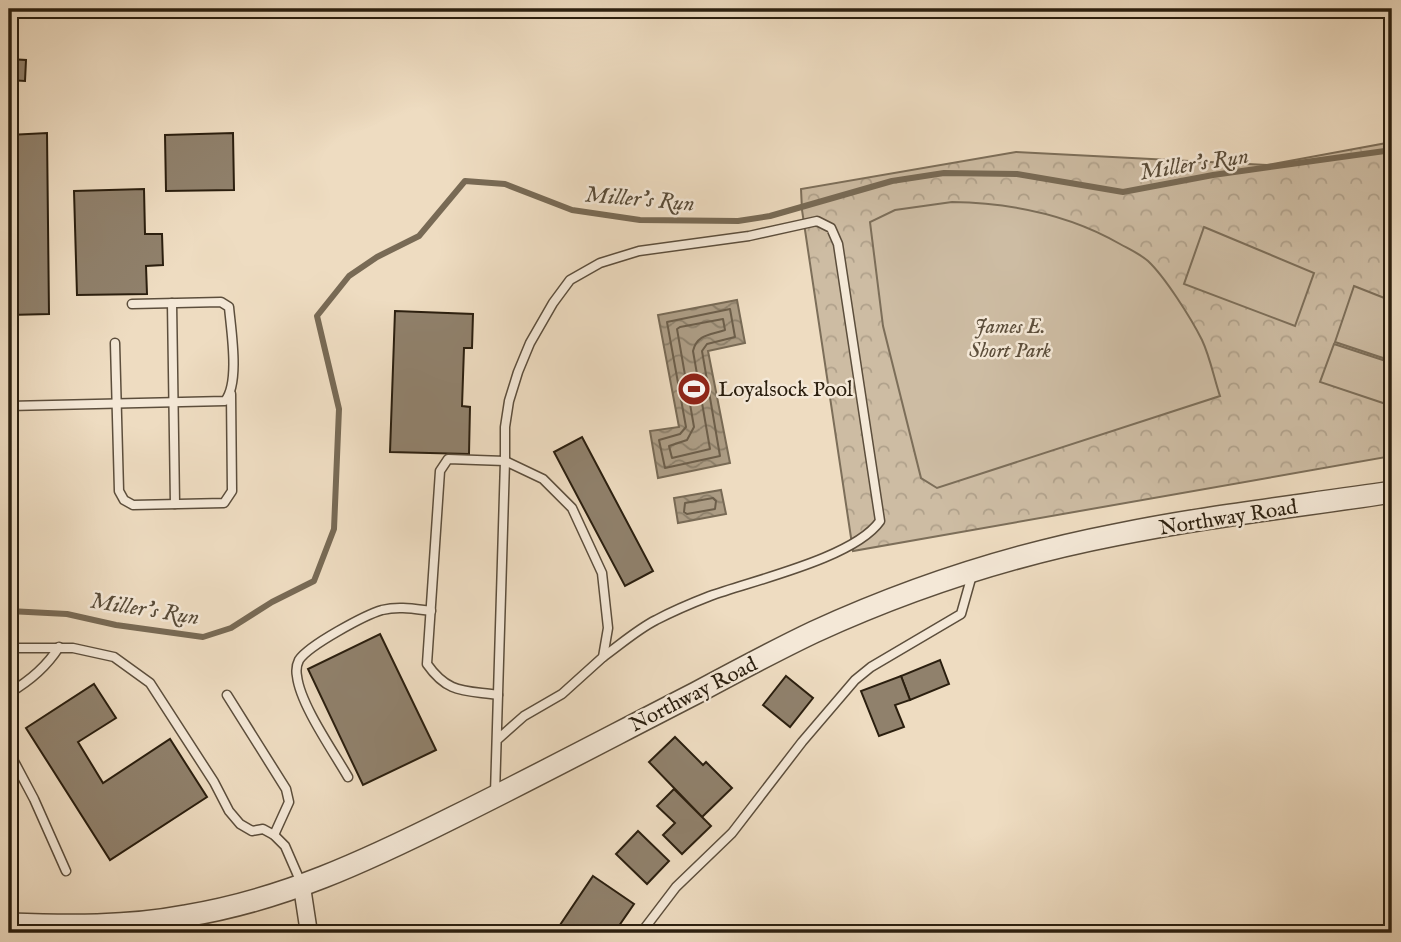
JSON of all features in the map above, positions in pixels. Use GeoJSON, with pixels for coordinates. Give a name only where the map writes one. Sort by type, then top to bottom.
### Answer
{"type":"FeatureCollection","features":[{"type":"Feature","properties":{"kind":"street","name":"Northway Road"},"geometry":{"type":"LineString","coordinates":[[9,924],[66,926],[172,918],[244,903],[302,887],[363,862],[495,797],[814,632],[896,598],[973,571],[1115,535],[1392,492]]}},
{"type":"Feature","properties":{"kind":"street"},"geometry":{"type":"LineString","coordinates":[[302,887],[309,933]]}},
{"type":"Feature","properties":{"kind":"lane"},"geometry":{"type":"LineString","coordinates":[[495,797],[505,427],[518,372],[530,343],[553,303],[570,280],[600,263],[639,251],[749,236],[817,221],[831,228],[838,244],[880,521],[873,531],[841,551],[712,595],[654,621],[603,657],[562,694],[524,716],[497,740]]}},
{"type":"Feature","properties":{"kind":"lane"},"geometry":{"type":"LineString","coordinates":[[114,343],[119,491],[124,500],[133,505],[224,503],[232,491],[233,381],[229,307],[221,302],[132,304]]}},
{"type":"Feature","properties":{"kind":"lane"},"geometry":{"type":"LineString","coordinates":[[172,303],[175,504]]}},
{"type":"Feature","properties":{"kind":"lane"},"geometry":{"type":"LineString","coordinates":[[9,406],[225,401],[232,394]]}},
{"type":"Feature","properties":{"kind":"lane"},"geometry":{"type":"LineString","coordinates":[[498,695],[451,688],[439,681],[427,664],[440,471],[448,460],[505,461],[543,479],[572,508],[602,573],[608,628],[603,657]]}},
{"type":"Feature","properties":{"kind":"lane"},"geometry":{"type":"LineString","coordinates":[[641,933],[676,887],[732,833],[802,742],[855,680],[871,667],[961,614],[973,571]]}},
{"type":"Feature","properties":{"kind":"lane"},"geometry":{"type":"LineString","coordinates":[[348,777],[302,696],[297,663],[306,652],[345,627],[382,610],[405,607],[431,611]]}},
{"type":"Feature","properties":{"kind":"lane"},"geometry":{"type":"LineString","coordinates":[[9,693],[52,659],[59,647]]}},
{"type":"Feature","properties":{"kind":"lane"},"geometry":{"type":"LineString","coordinates":[[9,648],[73,648],[114,657],[150,683],[214,782],[229,811],[240,824],[252,831],[262,829],[274,835],[285,846],[302,887]]}},
{"type":"Feature","properties":{"kind":"lane"},"geometry":{"type":"LineString","coordinates":[[227,695],[286,789],[289,802],[274,835]]}},
{"type":"Feature","properties":{"kind":"lane"},"geometry":{"type":"LineString","coordinates":[[9,752],[66,870]]}},
{"type":"Feature","properties":{"kind":"green space","name":"James E. Short Park"},"geometry":{"type":"Polygon","coordinates":[[[1392,142],[1392,456],[853,551],[801,189],[1016,152],[1267,165],[1392,142]]]}},
{"type":"Feature","properties":{"kind":"green space"},"geometry":{"type":"Polygon","coordinates":[[[952,202],[1018,208],[1060,218],[1100,234],[1145,258],[1170,287],[1202,340],[1220,396],[937,488],[921,478],[883,326],[870,222],[895,210],[952,202]]]}},
{"type":"Feature","properties":{"kind":"green space"},"geometry":{"type":"Polygon","coordinates":[[[1204,227],[1314,273],[1295,326],[1184,284],[1204,227]]]}},
{"type":"Feature","properties":{"kind":"green space"},"geometry":{"type":"Polygon","coordinates":[[[1354,286],[1392,301],[1392,361],[1335,342],[1354,286]]]}},
{"type":"Feature","properties":{"kind":"green space"},"geometry":{"type":"Polygon","coordinates":[[[1334,344],[1392,363],[1392,406],[1320,382],[1334,344]]]}},
{"type":"Feature","properties":{"kind":"water","name":"Loyalsock Pool"},"geometry":{"type":"Polygon","coordinates":[[[737,300],[745,343],[708,351],[730,463],[658,478],[650,431],[679,427],[658,315],[737,300]]]}},
{"type":"Feature","properties":{"kind":"water"},"geometry":{"type":"Polygon","coordinates":[[[721,490],[726,514],[678,523],[674,498],[721,490]]]}},
{"type":"Feature","properties":{"kind":"building"},"geometry":{"type":"Polygon","coordinates":[[[9,59],[26,60],[25,81],[9,80],[9,59]]]}},
{"type":"Feature","properties":{"kind":"building"},"geometry":{"type":"Polygon","coordinates":[[[47,133],[49,314],[9,315],[9,135],[47,133]]]}},
{"type":"Feature","properties":{"kind":"building"},"geometry":{"type":"Polygon","coordinates":[[[233,133],[234,190],[166,191],[165,135],[233,133]]]}},
{"type":"Feature","properties":{"kind":"building"},"geometry":{"type":"Polygon","coordinates":[[[144,189],[145,234],[162,234],[163,265],[146,266],[147,294],[77,295],[74,191],[144,189]]]}},
{"type":"Feature","properties":{"kind":"building"},"geometry":{"type":"Polygon","coordinates":[[[395,311],[473,314],[472,348],[464,348],[462,406],[470,407],[469,454],[390,452],[395,311]]]}},
{"type":"Feature","properties":{"kind":"building"},"geometry":{"type":"Polygon","coordinates":[[[582,437],[653,571],[625,586],[554,452],[582,437]]]}},
{"type":"Feature","properties":{"kind":"building"},"geometry":{"type":"Polygon","coordinates":[[[380,634],[436,750],[363,785],[308,669],[380,634]]]}},
{"type":"Feature","properties":{"kind":"building"},"geometry":{"type":"Polygon","coordinates":[[[940,660],[949,684],[910,700],[901,676],[940,660]]]}},
{"type":"Feature","properties":{"kind":"building"},"geometry":{"type":"Polygon","coordinates":[[[786,676],[813,698],[790,727],[763,705],[786,676]]]}},
{"type":"Feature","properties":{"kind":"building"},"geometry":{"type":"Polygon","coordinates":[[[901,676],[910,700],[895,705],[904,727],[879,736],[861,691],[901,676]]]}},
{"type":"Feature","properties":{"kind":"building"},"geometry":{"type":"Polygon","coordinates":[[[94,684],[116,718],[78,742],[103,783],[170,739],[207,797],[110,860],[26,728],[94,684]]]}},
{"type":"Feature","properties":{"kind":"building"},"geometry":{"type":"Polygon","coordinates":[[[675,737],[703,765],[706,762],[732,788],[702,817],[649,762],[675,737]]]}},
{"type":"Feature","properties":{"kind":"building"},"geometry":{"type":"Polygon","coordinates":[[[674,789],[711,826],[682,854],[663,835],[675,823],[657,806],[674,789]]]}},
{"type":"Feature","properties":{"kind":"building"},"geometry":{"type":"Polygon","coordinates":[[[638,831],[669,861],[647,884],[616,854],[638,831]]]}},
{"type":"Feature","properties":{"kind":"building"},"geometry":{"type":"Polygon","coordinates":[[[593,876],[634,904],[614,933],[565,933],[558,928],[593,876]]]}},
{"type":"Feature","properties":{"kind":"waterway","name":"Miller's Run"},"geometry":{"type":"LineString","coordinates":[[9,611],[67,614],[116,625],[203,637],[231,628],[272,602],[314,581],[334,529],[339,409],[317,316],[349,276],[377,257],[419,236],[465,181],[505,184],[572,210],[640,220],[738,221],[770,216],[892,181],[944,173],[1017,174],[1123,192],[1213,175],[1392,150]]}},
{"type":"Feature","properties":{"kind":"place","name":"Loyalsock Pool"},"geometry":{"type":"Point","coordinates":[694,389]}}]}
